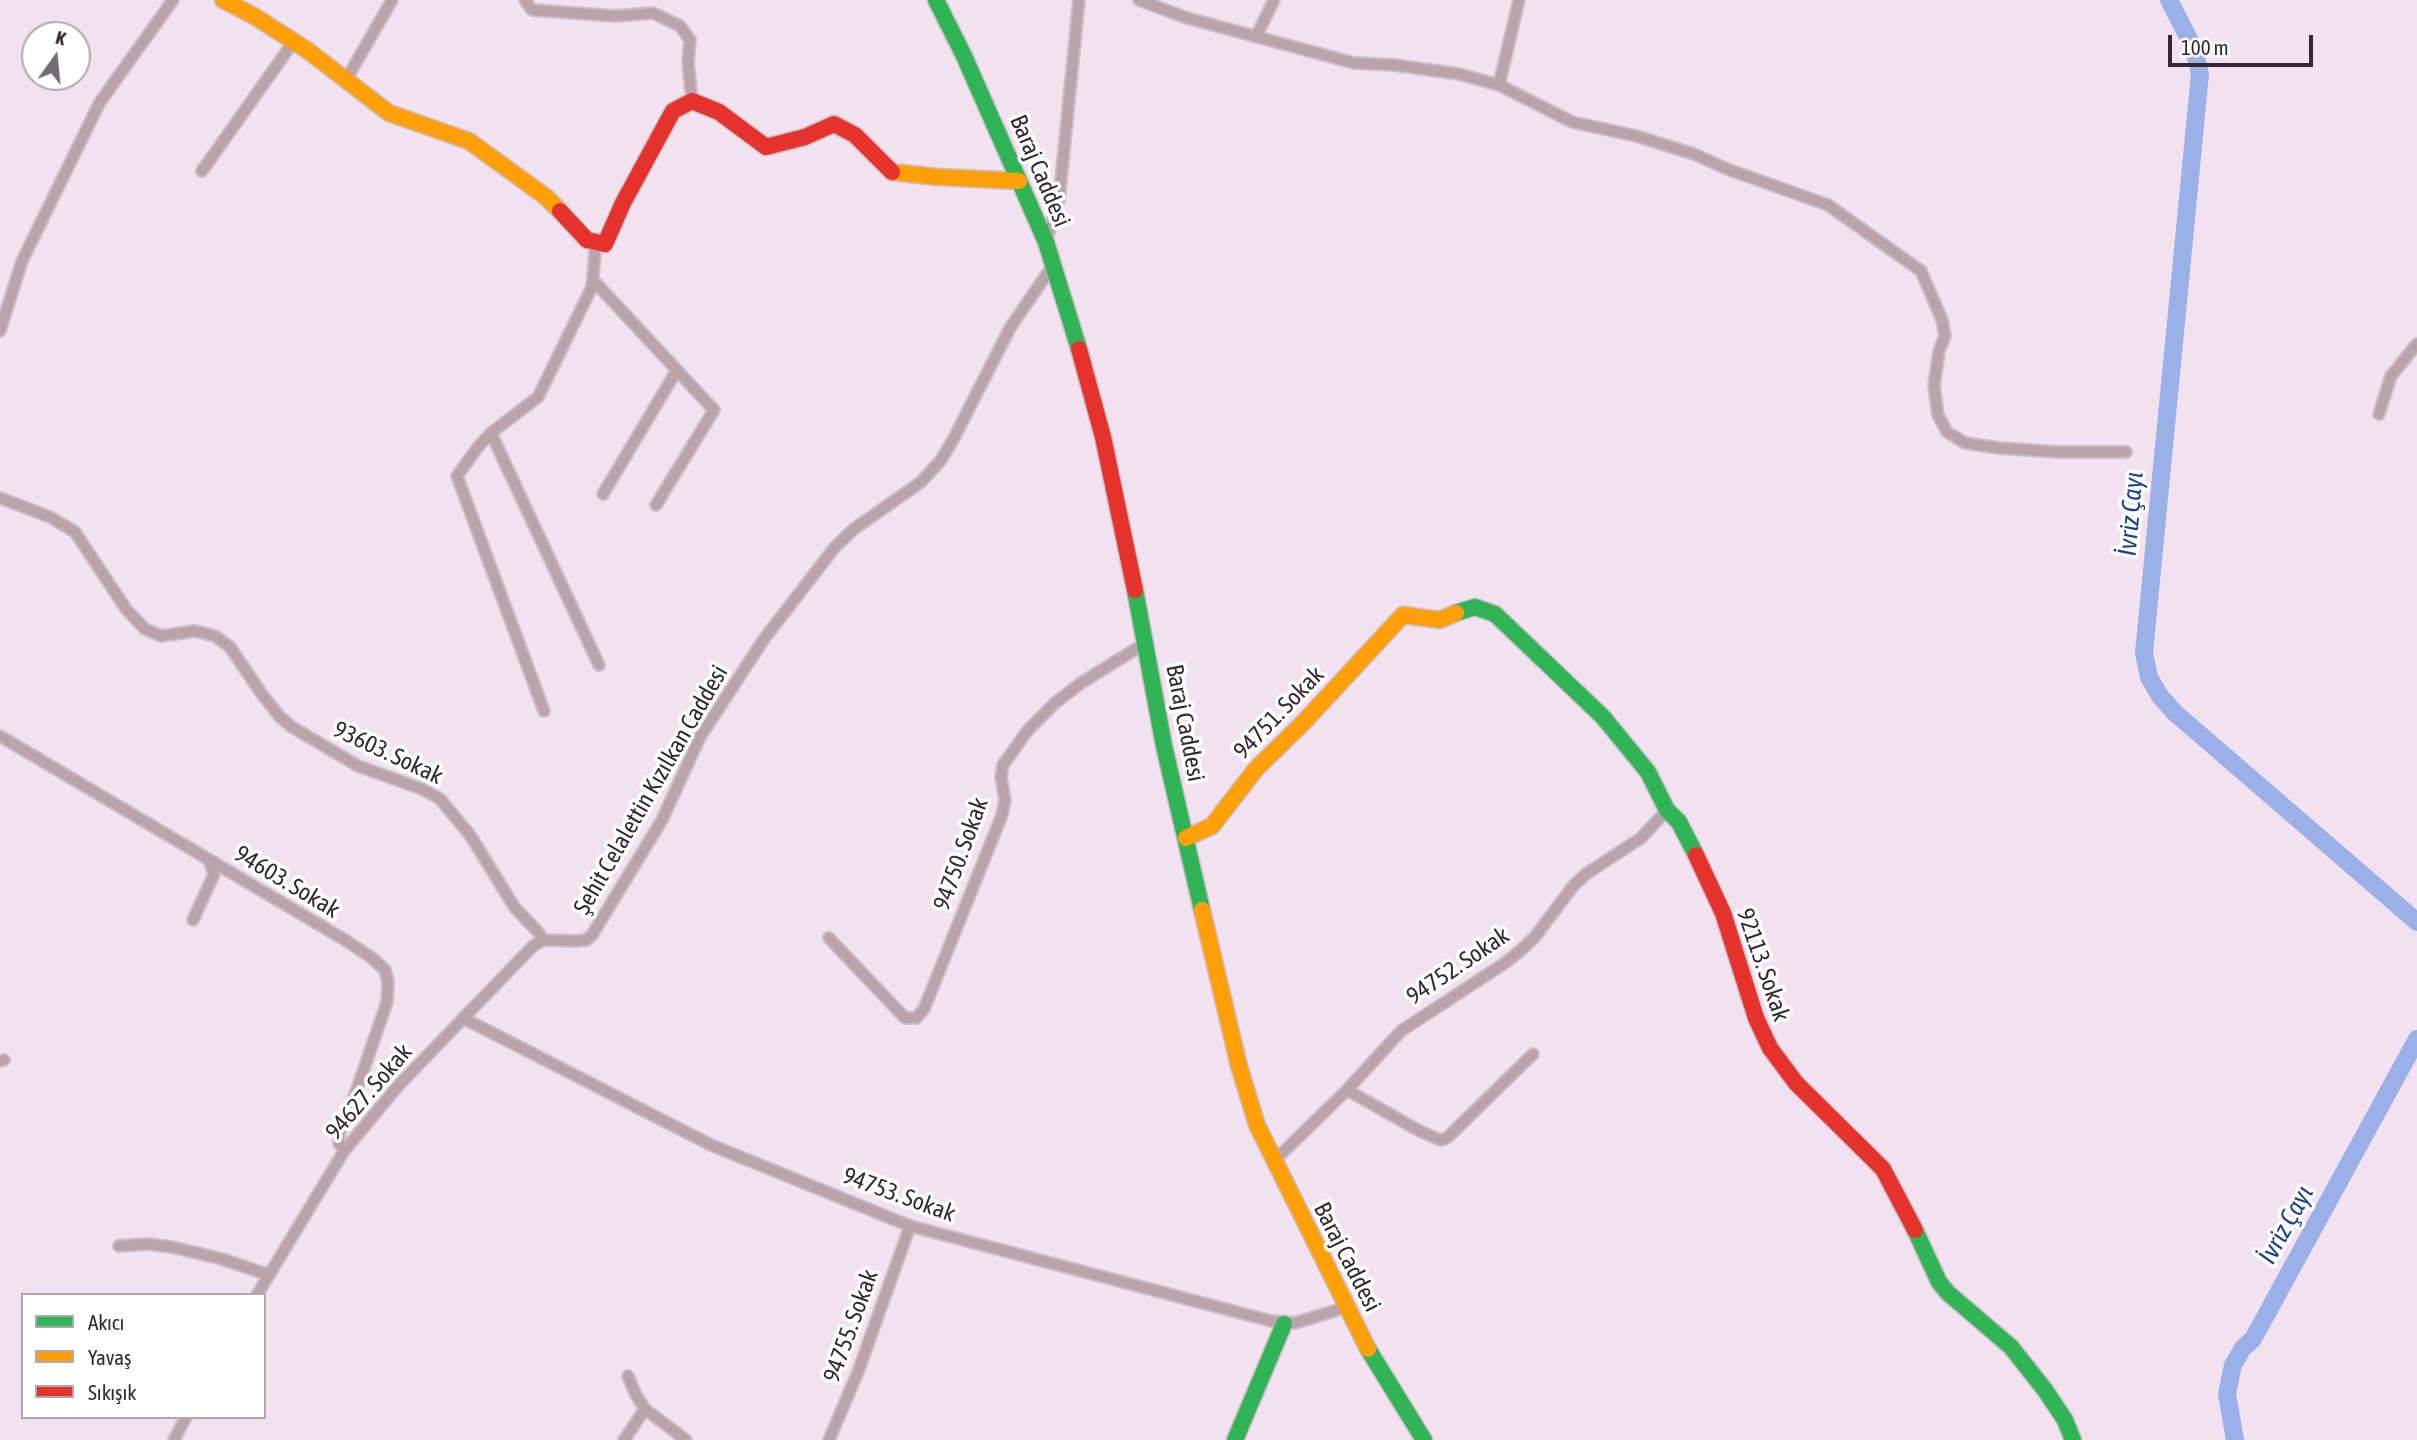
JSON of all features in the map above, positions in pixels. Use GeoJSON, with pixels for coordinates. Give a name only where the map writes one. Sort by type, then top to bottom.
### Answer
{"type":"FeatureCollection","features":[{"type":"Feature","properties":{"kind":"street"},"geometry":{"type":"LineString","coordinates":[[0,331],[22,261],[100,102],[173,0]]}},
{"type":"Feature","properties":{"kind":"street"},"geometry":{"type":"LineString","coordinates":[[223,0],[294,41],[389,113],[469,141],[547,197],[587,240],[605,244],[622,203],[673,111],[692,101]]}},
{"type":"Feature","properties":{"kind":"street"},"geometry":{"type":"LineString","coordinates":[[346,80],[392,0]]}},
{"type":"Feature","properties":{"kind":"street"},"geometry":{"type":"LineString","coordinates":[[525,0],[532,10],[615,16],[653,13],[680,26],[690,40],[688,62],[692,101]]}},
{"type":"Feature","properties":{"kind":"street","name":"Baraj Caddesi"},"geometry":{"type":"LineString","coordinates":[[936,0],[969,67],[1046,242],[1053,265],[1102,437],[1147,642],[1164,746],[1239,1066],[1257,1125],[1347,1307],[1393,1392],[1424,1440]]}},
{"type":"Feature","properties":{"kind":"street"},"geometry":{"type":"LineString","coordinates":[[1046,242],[1059,200],[1079,0]]}},
{"type":"Feature","properties":{"kind":"street"},"geometry":{"type":"LineString","coordinates":[[1139,0],[1187,18],[1354,63],[1446,72],[1499,85],[1572,122],[1636,136],[1694,154],[1727,169],[1828,205],[1921,271],[1942,320],[1945,336],[1939,351],[1934,386],[1938,415],[1947,432],[1965,443],[1999,448],[2057,452],[2126,452]]}},
{"type":"Feature","properties":{"kind":"street"},"geometry":{"type":"LineString","coordinates":[[1256,37],[1274,0]]}},
{"type":"Feature","properties":{"kind":"street"},"geometry":{"type":"LineString","coordinates":[[1499,85],[1519,0]]}},
{"type":"Feature","properties":{"kind":"street"},"geometry":{"type":"LineString","coordinates":[[202,171],[294,41]]}},
{"type":"Feature","properties":{"kind":"street"},"geometry":{"type":"LineString","coordinates":[[692,101],[719,113],[766,146],[805,137],[834,124],[855,135],[892,172],[1019,181]]}},
{"type":"Feature","properties":{"kind":"street"},"geometry":{"type":"LineString","coordinates":[[544,711],[457,476],[491,433],[538,397],[593,287],[596,242]]}},
{"type":"Feature","properties":{"kind":"street","name":"Şehit Celalettin Kızılkan Caddesi"},"geometry":{"type":"LineString","coordinates":[[543,940],[586,940],[599,926],[662,820],[700,737],[771,628],[846,536],[909,492],[935,467],[954,439],[1010,328],[1053,265]]}},
{"type":"Feature","properties":{"kind":"street"},"geometry":{"type":"LineString","coordinates":[[593,280],[714,410],[656,505]]}},
{"type":"Feature","properties":{"kind":"street"},"geometry":{"type":"LineString","coordinates":[[2379,414],[2391,376],[2417,344]]}},
{"type":"Feature","properties":{"kind":"street"},"geometry":{"type":"LineString","coordinates":[[604,494],[677,370]]}},
{"type":"Feature","properties":{"kind":"street"},"geometry":{"type":"LineString","coordinates":[[491,433],[599,665]]}},
{"type":"Feature","properties":{"kind":"street","name":"93603. Sokak"},"geometry":{"type":"LineString","coordinates":[[0,498],[50,517],[75,532],[126,609],[145,629],[161,635],[195,631],[215,636],[230,647],[271,707],[292,727],[358,766],[422,789],[440,799],[475,842],[515,908],[543,940]]}},
{"type":"Feature","properties":{"kind":"street","name":"92113. Sokak"},"geometry":{"type":"LineString","coordinates":[[1403,615],[1440,620],[1466,608],[1475,607],[1496,614],[1619,734],[1648,772],[1667,810],[1679,822],[1689,839],[1726,920],[1752,1007],[1770,1048],[1796,1083],[1883,1169],[1940,1282],[1948,1293],[2011,1348],[2045,1390],[2065,1420],[2073,1440]]}},
{"type":"Feature","properties":{"kind":"street","name":"94751. Sokak"},"geometry":{"type":"LineString","coordinates":[[1186,838],[1212,826],[1256,769],[1303,723],[1403,615]]}},
{"type":"Feature","properties":{"kind":"street","name":"94750. Sokak"},"geometry":{"type":"LineString","coordinates":[[829,938],[905,1018],[916,1018],[924,1009],[1002,815],[1005,800],[1001,777],[1003,765],[1028,730],[1055,703],[1147,642]]}},
{"type":"Feature","properties":{"kind":"street","name":"94603. Sokak"},"geometry":{"type":"LineString","coordinates":[[0,736],[360,950],[380,965],[387,975],[387,1002],[348,1115],[339,1133],[339,1143],[344,1151]]}},
{"type":"Feature","properties":{"kind":"street","name":"94752. Sokak"},"geometry":{"type":"LineString","coordinates":[[1274,1161],[1347,1090],[1401,1031],[1520,951],[1534,938],[1574,885],[1586,874],[1641,838],[1667,810]]}},
{"type":"Feature","properties":{"kind":"street"},"geometry":{"type":"LineString","coordinates":[[193,920],[214,874],[209,860]]}},
{"type":"Feature","properties":{"kind":"street","name":"94627. Sokak"},"geometry":{"type":"LineString","coordinates":[[258,1293],[344,1151],[398,1086],[522,956],[543,940]]}},
{"type":"Feature","properties":{"kind":"street","name":"94753. Sokak"},"geometry":{"type":"LineString","coordinates":[[463,1018],[654,1114],[711,1146],[910,1226],[1207,1306],[1284,1324],[1310,1320],[1347,1307]]}},
{"type":"Feature","properties":{"kind":"street"},"geometry":{"type":"LineString","coordinates":[[1347,1090],[1424,1134],[1440,1140],[1447,1138],[1533,1054]]}},
{"type":"Feature","properties":{"kind":"street","name":"94755. Sokak"},"geometry":{"type":"LineString","coordinates":[[829,1440],[858,1372],[910,1226]]}},
{"type":"Feature","properties":{"kind":"street"},"geometry":{"type":"LineString","coordinates":[[119,1246],[147,1244],[172,1247],[222,1259],[269,1275]]}},
{"type":"Feature","properties":{"kind":"street"},"geometry":{"type":"LineString","coordinates":[[1235,1440],[1284,1324]]}},
{"type":"Feature","properties":{"kind":"street"},"geometry":{"type":"LineString","coordinates":[[628,1376],[645,1409],[686,1440]]}},
{"type":"Feature","properties":{"kind":"street"},"geometry":{"type":"LineString","coordinates":[[624,1440],[645,1409]]}},
{"type":"Feature","properties":{"kind":"street"},"geometry":{"type":"LineString","coordinates":[[174,1440],[185,1419]]}},
{"type":"Feature","properties":{"kind":"waterway","name":"İvriz Çayı"},"geometry":{"type":"LineString","coordinates":[[2169,0],[2194,49],[2200,74],[2144,653],[2149,677],[2174,712],[2417,922]]}},
{"type":"Feature","properties":{"kind":"waterway","name":"İvriz Çayı"},"geometry":{"type":"LineString","coordinates":[[2235,1440],[2227,1394],[2233,1365],[2243,1348],[2253,1339],[2417,1039]]}},
{"type":"Feature","properties":{"kind":"traffic: fast"},"geometry":{"type":"LineString","coordinates":[[936,0],[964,56],[1046,242],[1079,349]]}},
{"type":"Feature","properties":{"kind":"traffic: fast"},"geometry":{"type":"LineString","coordinates":[[1135,590],[1164,746],[1202,910]]}},
{"type":"Feature","properties":{"kind":"traffic: fast"},"geometry":{"type":"LineString","coordinates":[[1456,613],[1475,607],[1495,614],[1603,717],[1648,772],[1667,810],[1679,822],[1696,855]]}},
{"type":"Feature","properties":{"kind":"traffic: fast"},"geometry":{"type":"LineString","coordinates":[[1915,1230],[1939,1282],[1948,1293],[2011,1347],[2045,1390],[2065,1420],[2073,1440]]}},
{"type":"Feature","properties":{"kind":"traffic: fast"},"geometry":{"type":"LineString","coordinates":[[1235,1440],[1284,1324]]}},
{"type":"Feature","properties":{"kind":"traffic: fast"},"geometry":{"type":"LineString","coordinates":[[1368,1349],[1424,1440]]}},
{"type":"Feature","properties":{"kind":"traffic: slow"},"geometry":{"type":"LineString","coordinates":[[223,0],[254,16],[307,50],[389,113],[469,141],[546,197],[560,211]]}},
{"type":"Feature","properties":{"kind":"traffic: slow"},"geometry":{"type":"LineString","coordinates":[[892,172],[1019,181]]}},
{"type":"Feature","properties":{"kind":"traffic: slow"},"geometry":{"type":"LineString","coordinates":[[1186,838],[1212,826],[1256,769],[1303,723],[1403,615],[1440,620],[1456,613]]}},
{"type":"Feature","properties":{"kind":"traffic: slow"},"geometry":{"type":"LineString","coordinates":[[1202,910],[1239,1066],[1257,1125],[1368,1349]]}},
{"type":"Feature","properties":{"kind":"traffic: jam"},"geometry":{"type":"LineString","coordinates":[[560,211],[587,240],[605,244],[623,203],[673,111],[692,101],[719,112],[766,147],[805,137],[834,124],[855,135],[892,172]]}},
{"type":"Feature","properties":{"kind":"traffic: jam"},"geometry":{"type":"LineString","coordinates":[[1079,349],[1103,437],[1135,590]]}},
{"type":"Feature","properties":{"kind":"traffic: jam"},"geometry":{"type":"LineString","coordinates":[[1696,855],[1723,913],[1756,1018],[1770,1048],[1796,1083],[1883,1169],[1915,1230]]}}]}
